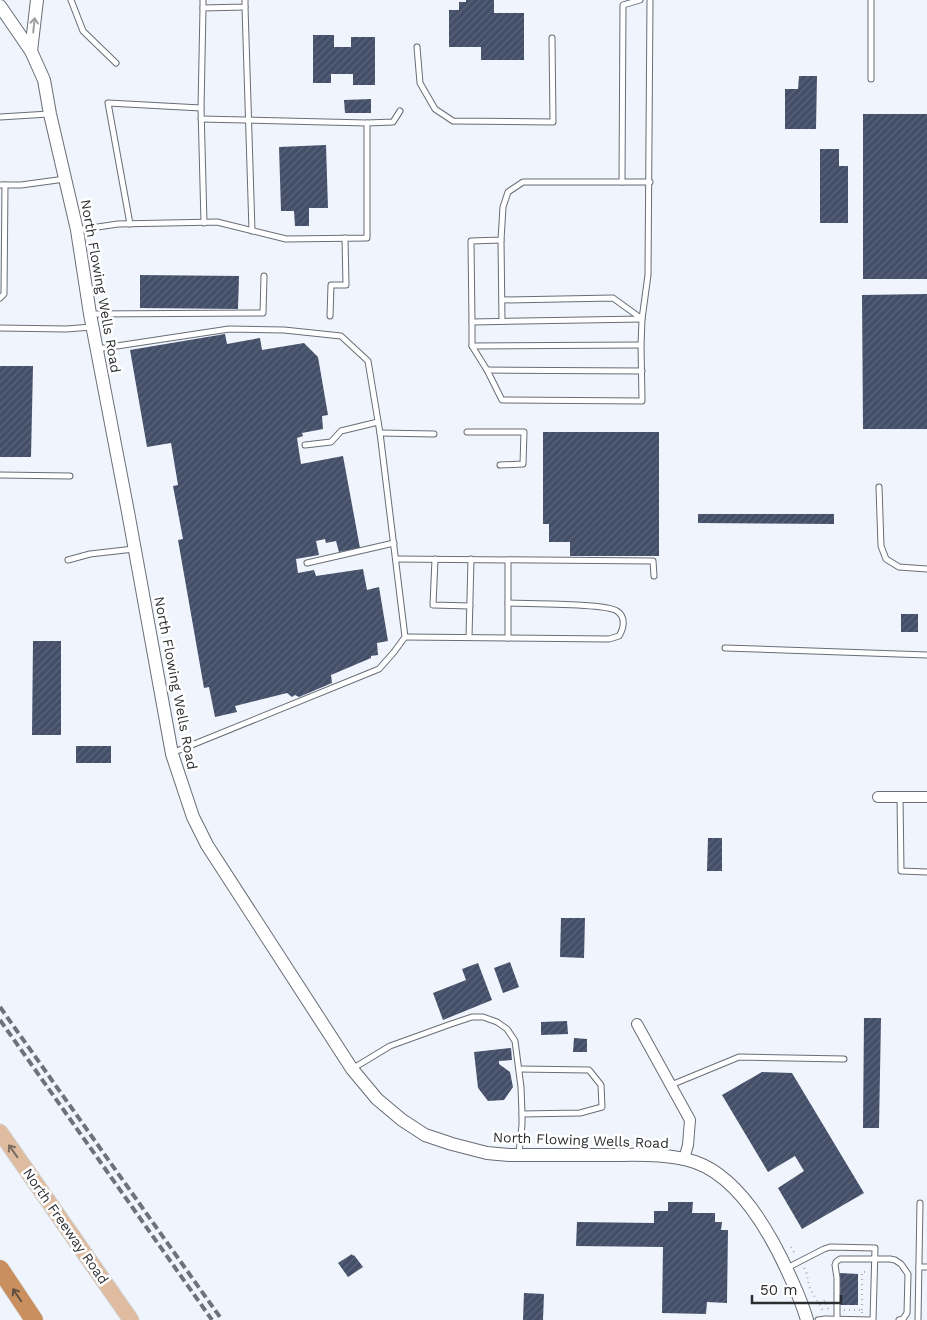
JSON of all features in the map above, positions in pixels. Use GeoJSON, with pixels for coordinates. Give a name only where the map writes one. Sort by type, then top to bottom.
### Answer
{"type":"FeatureCollection","features":[{"type":"Feature","properties":{"kind":"highway"},"geometry":{"type":"LineString","coordinates":[[0,1269],[34,1320]]}},
{"type":"Feature","properties":{"kind":"main road","name":"North Freeway Road"},"geometry":{"type":"LineString","coordinates":[[0,1132],[131,1320]]}},
{"type":"Feature","properties":{"kind":"street"},"geometry":{"type":"LineString","coordinates":[[31,51],[37,0]]}},
{"type":"Feature","properties":{"kind":"street","name":"North Flowing Wells Road"},"geometry":{"type":"LineString","coordinates":[[0,6],[31,51],[44,80],[77,230],[91,321],[172,754],[193,817],[207,846],[352,1069],[377,1099],[402,1120],[425,1135],[487,1153],[519,1155],[642,1155],[696,1162],[718,1174],[734,1188],[757,1216],[787,1269],[807,1320]]}},
{"type":"Feature","properties":{"kind":"street"},"geometry":{"type":"LineString","coordinates":[[878,797],[927,797]]}},
{"type":"Feature","properties":{"kind":"street","name":"North Flowing Wells Road"},"geometry":{"type":"LineString","coordinates":[[638,1024],[690,1120],[688,1145],[684,1159]]}},
{"type":"Feature","properties":{"kind":"lane"},"geometry":{"type":"LineString","coordinates":[[71,0],[83,31],[116,63]]}},
{"type":"Feature","properties":{"kind":"lane"},"geometry":{"type":"LineString","coordinates":[[203,0],[201,119],[204,223]]}},
{"type":"Feature","properties":{"kind":"lane"},"geometry":{"type":"LineString","coordinates":[[245,0],[252,231]]}},
{"type":"Feature","properties":{"kind":"lane"},"geometry":{"type":"LineString","coordinates":[[622,182],[624,5],[640,0]]}},
{"type":"Feature","properties":{"kind":"lane"},"geometry":{"type":"LineString","coordinates":[[501,240],[471,241],[472,346],[502,400],[642,401],[641,345],[642,319],[648,275],[650,182],[650,0]]}},
{"type":"Feature","properties":{"kind":"lane"},"geometry":{"type":"LineString","coordinates":[[871,0],[871,79]]}},
{"type":"Feature","properties":{"kind":"lane"},"geometry":{"type":"LineString","coordinates":[[203,8],[245,7]]}},
{"type":"Feature","properties":{"kind":"lane"},"geometry":{"type":"LineString","coordinates":[[417,47],[420,83],[435,109],[453,121],[553,122],[552,38]]}},
{"type":"Feature","properties":{"kind":"lane"},"geometry":{"type":"LineString","coordinates":[[130,224],[108,104],[201,108]]}},
{"type":"Feature","properties":{"kind":"lane"},"geometry":{"type":"LineString","coordinates":[[201,119],[393,122],[400,111]]}},
{"type":"Feature","properties":{"kind":"lane"},"geometry":{"type":"LineString","coordinates":[[0,117],[50,114]]}},
{"type":"Feature","properties":{"kind":"lane"},"geometry":{"type":"LineString","coordinates":[[77,230],[118,224],[217,222],[286,239],[367,238],[367,123]]}},
{"type":"Feature","properties":{"kind":"lane"},"geometry":{"type":"LineString","coordinates":[[0,298],[4,294],[2,185],[21,185],[65,179]]}},
{"type":"Feature","properties":{"kind":"lane"},"geometry":{"type":"LineString","coordinates":[[502,321],[501,240],[503,207],[508,192],[523,182],[650,182]]}},
{"type":"Feature","properties":{"kind":"lane"},"geometry":{"type":"LineString","coordinates":[[330,316],[331,285],[346,285],[345,238]]}},
{"type":"Feature","properties":{"kind":"lane"},"geometry":{"type":"LineString","coordinates":[[0,328],[66,329],[91,321],[263,313],[264,276]]}},
{"type":"Feature","properties":{"kind":"lane"},"geometry":{"type":"LineString","coordinates":[[502,300],[613,298],[642,319]]}},
{"type":"Feature","properties":{"kind":"lane"},"geometry":{"type":"LineString","coordinates":[[472,322],[642,319]]}},
{"type":"Feature","properties":{"kind":"lane"},"geometry":{"type":"LineString","coordinates":[[97,350],[229,329],[284,330],[341,336],[368,361],[380,433],[405,637],[379,669],[172,754]]}},
{"type":"Feature","properties":{"kind":"lane"},"geometry":{"type":"LineString","coordinates":[[472,346],[641,345]]}},
{"type":"Feature","properties":{"kind":"lane"},"geometry":{"type":"LineString","coordinates":[[487,370],[642,371]]}},
{"type":"Feature","properties":{"kind":"lane"},"geometry":{"type":"LineString","coordinates":[[305,445],[331,442],[342,431],[378,422]]}},
{"type":"Feature","properties":{"kind":"lane"},"geometry":{"type":"LineString","coordinates":[[467,432],[524,432],[523,464],[500,465]]}},
{"type":"Feature","properties":{"kind":"lane"},"geometry":{"type":"LineString","coordinates":[[380,433],[434,434]]}},
{"type":"Feature","properties":{"kind":"lane"},"geometry":{"type":"LineString","coordinates":[[0,475],[70,476]]}},
{"type":"Feature","properties":{"kind":"lane"},"geometry":{"type":"LineString","coordinates":[[879,487],[881,546],[886,559],[899,567],[927,569]]}},
{"type":"Feature","properties":{"kind":"lane"},"geometry":{"type":"LineString","coordinates":[[308,563],[394,543]]}},
{"type":"Feature","properties":{"kind":"lane"},"geometry":{"type":"LineString","coordinates":[[68,560],[90,554],[134,549]]}},
{"type":"Feature","properties":{"kind":"lane"},"geometry":{"type":"LineString","coordinates":[[396,559],[653,561],[654,576]]}},
{"type":"Feature","properties":{"kind":"lane"},"geometry":{"type":"LineString","coordinates":[[435,559],[433,605],[470,606]]}},
{"type":"Feature","properties":{"kind":"lane"},"geometry":{"type":"LineString","coordinates":[[468,638],[471,560]]}},
{"type":"Feature","properties":{"kind":"lane"},"geometry":{"type":"LineString","coordinates":[[508,560],[508,638]]}},
{"type":"Feature","properties":{"kind":"lane"},"geometry":{"type":"LineString","coordinates":[[405,637],[609,639],[620,636],[623,630],[623,620],[617,611],[601,606],[508,603]]}},
{"type":"Feature","properties":{"kind":"lane"},"geometry":{"type":"LineString","coordinates":[[725,648],[927,655]]}},
{"type":"Feature","properties":{"kind":"lane"},"geometry":{"type":"LineString","coordinates":[[900,797],[901,871],[927,872]]}},
{"type":"Feature","properties":{"kind":"lane"},"geometry":{"type":"LineString","coordinates":[[352,1069],[390,1046],[472,1017],[483,1017],[497,1022],[507,1029],[515,1041],[522,1114],[519,1155]]}},
{"type":"Feature","properties":{"kind":"lane"},"geometry":{"type":"LineString","coordinates":[[671,1085],[740,1057],[844,1059]]}},
{"type":"Feature","properties":{"kind":"lane"},"geometry":{"type":"LineString","coordinates":[[519,1069],[589,1070],[601,1085],[602,1107],[580,1113],[522,1114]]}},
{"type":"Feature","properties":{"kind":"lane"},"geometry":{"type":"LineString","coordinates":[[918,1320],[920,1203]]}},
{"type":"Feature","properties":{"kind":"lane"},"geometry":{"type":"LineString","coordinates":[[787,1269],[824,1249],[837,1247],[875,1248],[872,1320],[818,1320]]}},
{"type":"Feature","properties":{"kind":"lane"},"geometry":{"type":"LineString","coordinates":[[837,1319],[836,1262],[840,1259],[875,1259],[895,1260],[901,1264],[908,1274],[907,1313],[903,1319],[899,1320]]}},
{"type":"Feature","properties":{"kind":"lane"},"geometry":{"type":"LineString","coordinates":[[919,1267],[927,1267]]}},
{"type":"Feature","properties":{"kind":"path"},"geometry":{"type":"LineString","coordinates":[[791,1247],[807,1273],[814,1297],[822,1308],[825,1319]]}},
{"type":"Feature","properties":{"kind":"path"},"geometry":{"type":"LineString","coordinates":[[862,1310],[862,1272],[874,1272]]}},
{"type":"Feature","properties":{"kind":"building"},"geometry":{"type":"Polygon","coordinates":[[[466,0],[494,0],[494,13],[524,13],[524,60],[481,60],[481,47],[449,47],[449,10],[459,10],[459,2],[466,2],[466,0]]]}},
{"type":"Feature","properties":{"kind":"building"},"geometry":{"type":"Polygon","coordinates":[[[313,35],[334,35],[334,47],[351,47],[351,37],[375,37],[375,85],[353,85],[353,74],[331,74],[331,83],[313,83],[313,35]]]}},
{"type":"Feature","properties":{"kind":"building"},"geometry":{"type":"Polygon","coordinates":[[[799,76],[817,76],[816,129],[785,129],[785,89],[798,89],[799,76]]]}},
{"type":"Feature","properties":{"kind":"building"},"geometry":{"type":"Polygon","coordinates":[[[371,99],[371,113],[345,113],[344,100],[371,99]]]}},
{"type":"Feature","properties":{"kind":"building"},"geometry":{"type":"Polygon","coordinates":[[[863,114],[927,114],[927,279],[863,279],[863,114]]]}},
{"type":"Feature","properties":{"kind":"building"},"geometry":{"type":"Polygon","coordinates":[[[326,145],[328,208],[309,208],[309,226],[295,226],[294,211],[281,211],[279,147],[326,145]]]}},
{"type":"Feature","properties":{"kind":"building"},"geometry":{"type":"Polygon","coordinates":[[[820,149],[839,149],[839,166],[848,166],[848,223],[820,223],[820,149]]]}},
{"type":"Feature","properties":{"kind":"building"},"geometry":{"type":"Polygon","coordinates":[[[140,275],[239,276],[238,309],[140,308],[140,275]]]}},
{"type":"Feature","properties":{"kind":"building"},"geometry":{"type":"Polygon","coordinates":[[[927,294],[927,429],[863,429],[862,295],[927,294]]]}},
{"type":"Feature","properties":{"kind":"building"},"geometry":{"type":"Polygon","coordinates":[[[225,334],[227,344],[260,338],[262,350],[304,343],[318,357],[328,415],[322,416],[323,429],[302,433],[303,436],[297,438],[301,464],[343,456],[360,548],[339,552],[336,541],[326,543],[325,539],[316,541],[319,555],[296,559],[298,573],[314,570],[316,576],[363,569],[367,590],[379,587],[388,641],[377,643],[378,655],[371,656],[371,658],[331,675],[332,683],[299,697],[295,695],[292,697],[287,693],[235,706],[237,712],[215,717],[209,687],[204,688],[178,540],[183,539],[173,486],[178,485],[171,443],[147,447],[130,350],[225,334]]]}},
{"type":"Feature","properties":{"kind":"building"},"geometry":{"type":"Polygon","coordinates":[[[0,366],[33,366],[31,457],[0,457],[0,366]]]}},
{"type":"Feature","properties":{"kind":"building"},"geometry":{"type":"Polygon","coordinates":[[[543,432],[659,432],[659,556],[570,556],[570,542],[549,542],[549,524],[543,524],[543,432]]]}},
{"type":"Feature","properties":{"kind":"building"},"geometry":{"type":"Polygon","coordinates":[[[698,514],[834,514],[834,524],[698,523],[698,514]]]}},
{"type":"Feature","properties":{"kind":"building"},"geometry":{"type":"Polygon","coordinates":[[[901,614],[918,614],[918,632],[901,632],[901,614]]]}},
{"type":"Feature","properties":{"kind":"building"},"geometry":{"type":"Polygon","coordinates":[[[33,641],[61,641],[61,735],[32,735],[33,641]]]}},
{"type":"Feature","properties":{"kind":"building"},"geometry":{"type":"Polygon","coordinates":[[[76,746],[111,746],[111,763],[76,763],[76,746]]]}},
{"type":"Feature","properties":{"kind":"building"},"geometry":{"type":"Polygon","coordinates":[[[708,838],[722,838],[722,871],[707,871],[708,838]]]}},
{"type":"Feature","properties":{"kind":"building"},"geometry":{"type":"Polygon","coordinates":[[[561,918],[585,918],[584,958],[560,957],[561,918]]]}},
{"type":"Feature","properties":{"kind":"building"},"geometry":{"type":"Polygon","coordinates":[[[510,962],[519,987],[503,993],[494,968],[510,962]]]}},
{"type":"Feature","properties":{"kind":"building"},"geometry":{"type":"Polygon","coordinates":[[[478,963],[492,1000],[443,1020],[433,993],[466,980],[462,969],[478,963]]]}},
{"type":"Feature","properties":{"kind":"building"},"geometry":{"type":"Polygon","coordinates":[[[864,1018],[881,1018],[879,1128],[863,1128],[864,1018]]]}},
{"type":"Feature","properties":{"kind":"building"},"geometry":{"type":"Polygon","coordinates":[[[567,1021],[568,1034],[541,1035],[541,1022],[567,1021]]]}},
{"type":"Feature","properties":{"kind":"building"},"geometry":{"type":"Polygon","coordinates":[[[574,1038],[587,1039],[587,1052],[573,1052],[574,1038]]]}},
{"type":"Feature","properties":{"kind":"building"},"geometry":{"type":"Polygon","coordinates":[[[511,1048],[512,1060],[499,1061],[499,1064],[510,1072],[513,1087],[504,1100],[488,1101],[478,1088],[474,1052],[511,1048]]]}},
{"type":"Feature","properties":{"kind":"building"},"geometry":{"type":"Polygon","coordinates":[[[762,1072],[792,1073],[864,1193],[802,1229],[778,1188],[804,1171],[795,1156],[768,1172],[722,1095],[762,1072]]]}},
{"type":"Feature","properties":{"kind":"building"},"geometry":{"type":"Polygon","coordinates":[[[668,1202],[693,1202],[692,1213],[715,1213],[715,1222],[722,1222],[721,1230],[728,1230],[727,1303],[707,1302],[706,1314],[662,1313],[663,1247],[576,1246],[577,1222],[654,1223],[654,1211],[668,1211],[668,1202]]]}},
{"type":"Feature","properties":{"kind":"building"},"geometry":{"type":"Polygon","coordinates":[[[352,1254],[363,1267],[348,1277],[338,1263],[352,1254]]]}},
{"type":"Feature","properties":{"kind":"building"},"geometry":{"type":"Polygon","coordinates":[[[840,1273],[858,1274],[858,1305],[840,1305],[840,1273]]]}},
{"type":"Feature","properties":{"kind":"building"},"geometry":{"type":"Polygon","coordinates":[[[524,1293],[544,1294],[543,1320],[523,1320],[524,1293]]]}},
{"type":"Feature","properties":{"kind":"railway"},"geometry":{"type":"LineString","coordinates":[[0,1007],[222,1320]]}},
{"type":"Feature","properties":{"kind":"railway"},"geometry":{"type":"LineString","coordinates":[[0,1020],[212,1320]]}}]}
